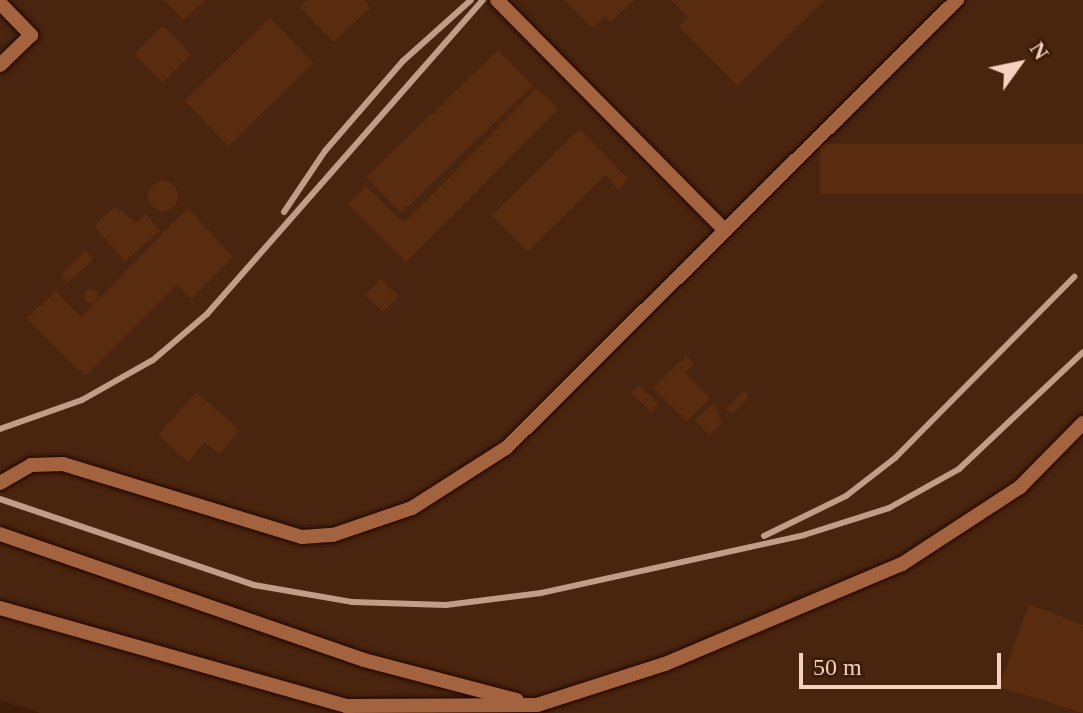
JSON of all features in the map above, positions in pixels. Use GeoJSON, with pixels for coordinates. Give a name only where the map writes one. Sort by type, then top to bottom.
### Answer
{"type":"FeatureCollection","features":[{"type":"Feature","properties":{"kind":"lane"},"geometry":{"type":"LineString","coordinates":[[497,0],[724,229]]}},
{"type":"Feature","properties":{"kind":"lane"},"geometry":{"type":"LineString","coordinates":[[0,483],[31,465],[63,464],[302,537],[333,535],[412,508],[506,448],[957,0]]}},
{"type":"Feature","properties":{"kind":"lane"},"geometry":{"type":"LineString","coordinates":[[0,3],[31,35],[0,65]]}},
{"type":"Feature","properties":{"kind":"lane"},"geometry":{"type":"LineString","coordinates":[[0,608],[346,706],[537,705],[665,664],[902,564],[1020,487],[1083,423]]}},
{"type":"Feature","properties":{"kind":"lane"},"geometry":{"type":"LineString","coordinates":[[0,534],[364,660],[537,705]]}},
{"type":"Feature","properties":{"kind":"shaded area"},"geometry":{"type":"Polygon","coordinates":[[[0,0],[1083,0],[1083,713],[40,713],[0,700],[0,0]]]}},
{"type":"Feature","properties":{"kind":"building"},"geometry":{"type":"Polygon","coordinates":[[[164,0],[206,0],[183,20],[164,0]]]}},
{"type":"Feature","properties":{"kind":"building"},"geometry":{"type":"Polygon","coordinates":[[[306,0],[365,0],[370,8],[334,42],[300,7],[306,0]]]}},
{"type":"Feature","properties":{"kind":"building"},"geometry":{"type":"Polygon","coordinates":[[[565,0],[634,0],[611,22],[605,16],[593,28],[565,0]]]}},
{"type":"Feature","properties":{"kind":"building"},"geometry":{"type":"Polygon","coordinates":[[[671,0],[825,0],[737,86],[679,26],[688,18],[671,0]]]}},
{"type":"Feature","properties":{"kind":"building"},"geometry":{"type":"Polygon","coordinates":[[[270,18],[314,63],[228,146],[184,101],[270,18]]]}},
{"type":"Feature","properties":{"kind":"building"},"geometry":{"type":"Polygon","coordinates":[[[163,26],[191,54],[163,83],[135,54],[163,26]]]}},
{"type":"Feature","properties":{"kind":"building"},"geometry":{"type":"Polygon","coordinates":[[[498,50],[533,86],[401,213],[366,177],[498,50]]]}},
{"type":"Feature","properties":{"kind":"building"},"geometry":{"type":"Polygon","coordinates":[[[537,88],[558,109],[406,262],[348,204],[366,186],[404,223],[537,88]]]}},
{"type":"Feature","properties":{"kind":"building"},"geometry":{"type":"Polygon","coordinates":[[[580,129],[628,179],[618,189],[605,175],[528,251],[492,215],[580,129]]]}},
{"type":"Feature","properties":{"kind":"building"},"geometry":{"type":"Polygon","coordinates":[[[820,144],[1083,144],[1083,194],[820,194],[820,144]]]}},
{"type":"Feature","properties":{"kind":"building"},"geometry":{"type":"Polygon","coordinates":[[[163,181],[174,185],[178,196],[174,207],[163,211],[152,207],[148,196],[152,185],[163,181]]]}},
{"type":"Feature","properties":{"kind":"building"},"geometry":{"type":"Polygon","coordinates":[[[115,207],[136,222],[146,214],[160,231],[125,261],[94,226],[115,207]]]}},
{"type":"Feature","properties":{"kind":"building"},"geometry":{"type":"Polygon","coordinates":[[[188,208],[233,257],[191,299],[177,284],[85,376],[27,318],[56,291],[81,317],[188,208]]]}},
{"type":"Feature","properties":{"kind":"building"},"geometry":{"type":"Polygon","coordinates":[[[85,251],[94,259],[67,283],[61,275],[85,251]]]}},
{"type":"Feature","properties":{"kind":"building"},"geometry":{"type":"Polygon","coordinates":[[[380,279],[398,296],[383,312],[365,295],[380,279]]]}},
{"type":"Feature","properties":{"kind":"building"},"geometry":{"type":"Polygon","coordinates":[[[91,289],[98,296],[91,303],[84,296],[91,289]]]}},
{"type":"Feature","properties":{"kind":"building"},"geometry":{"type":"Polygon","coordinates":[[[686,356],[694,364],[685,373],[710,398],[687,421],[653,388],[686,356]]]}},
{"type":"Feature","properties":{"kind":"building"},"geometry":{"type":"Polygon","coordinates":[[[639,385],[659,404],[652,412],[631,393],[639,385]]]}},
{"type":"Feature","properties":{"kind":"building"},"geometry":{"type":"Polygon","coordinates":[[[744,391],[750,397],[732,414],[726,409],[744,391]]]}},
{"type":"Feature","properties":{"kind":"building"},"geometry":{"type":"Polygon","coordinates":[[[196,392],[240,430],[219,454],[205,442],[188,462],[158,435],[196,392]]]}},
{"type":"Feature","properties":{"kind":"building"},"geometry":{"type":"Polygon","coordinates":[[[714,403],[722,423],[709,435],[695,420],[714,403]]]}},
{"type":"Feature","properties":{"kind":"building"},"geometry":{"type":"Polygon","coordinates":[[[1029,604],[1083,625],[1083,713],[999,687],[1029,604]]]}},
{"type":"Feature","properties":{"kind":"railway"},"geometry":{"type":"LineString","coordinates":[[284,212],[325,151],[403,61],[471,0]]}},
{"type":"Feature","properties":{"kind":"railway"},"geometry":{"type":"LineString","coordinates":[[0,429],[82,400],[153,360],[207,314],[483,0]]}},
{"type":"Feature","properties":{"kind":"railway"},"geometry":{"type":"LineString","coordinates":[[764,536],[846,496],[895,458],[1074,277]]}},
{"type":"Feature","properties":{"kind":"railway"},"geometry":{"type":"LineString","coordinates":[[0,499],[254,585],[352,602],[446,605],[541,593],[804,535],[889,508],[959,469],[1083,352]]}}]}
